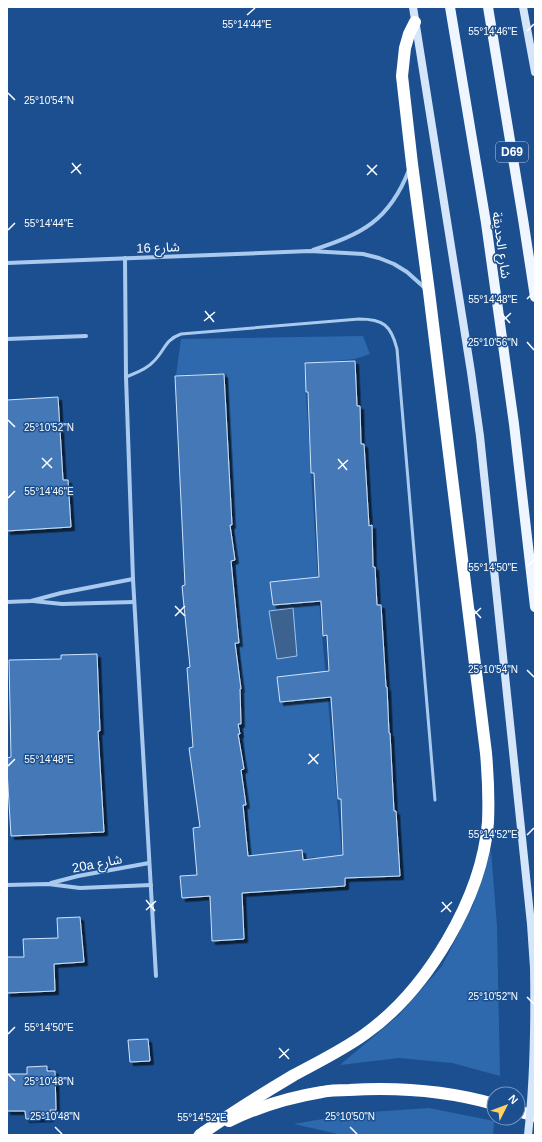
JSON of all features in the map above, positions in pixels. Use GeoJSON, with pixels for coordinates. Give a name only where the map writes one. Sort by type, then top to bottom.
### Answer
{"type":"FeatureCollection","features":[{"type":"Feature","properties":{"kind":"highway"},"geometry":{"type":"LineString","coordinates":[[200,1135],[265,1091],[336,1053],[366,1034],[393,1010],[417,984],[438,955],[456,924],[471,892],[481,858],[488,824],[489,788],[486,753],[402,76],[405,48],[409,34],[415,22]]}},
{"type":"Feature","properties":{"kind":"highway"},"geometry":{"type":"LineString","coordinates":[[200,1135],[238,1117],[277,1103],[322,1092],[364,1089],[404,1090],[446,1094],[486,1102]]}},
{"type":"Feature","properties":{"kind":"main road"},"geometry":{"type":"LineString","coordinates":[[413,7],[479,429],[529,908],[534,968],[535,1019],[528,1135]]}},
{"type":"Feature","properties":{"kind":"main road","name":"شارع الحديقة"},"geometry":{"type":"LineString","coordinates":[[450,7],[489,247],[514,424],[535,607]]}},
{"type":"Feature","properties":{"kind":"main road","name":"شارع الحديقة"},"geometry":{"type":"LineString","coordinates":[[488,7],[535,297]]}},
{"type":"Feature","properties":{"kind":"main road"},"geometry":{"type":"LineString","coordinates":[[523,7],[535,72]]}},
{"type":"Feature","properties":{"kind":"street","name":"شارع 16"},"geometry":{"type":"LineString","coordinates":[[310,251],[342,241],[376,221],[392,204],[402,188],[412,164]]}},
{"type":"Feature","properties":{"kind":"street","name":"شارع 16"},"geometry":{"type":"LineString","coordinates":[[7,263],[310,251],[363,254],[394,264],[407,272],[429,292]]}},
{"type":"Feature","properties":{"kind":"street"},"geometry":{"type":"LineString","coordinates":[[125,258],[126,378],[133,579],[156,976]]}},
{"type":"Feature","properties":{"kind":"street"},"geometry":{"type":"LineString","coordinates":[[7,339],[86,336]]}},
{"type":"Feature","properties":{"kind":"street"},"geometry":{"type":"LineString","coordinates":[[7,602],[31,600],[133,579]]}},
{"type":"Feature","properties":{"kind":"street"},"geometry":{"type":"LineString","coordinates":[[31,600],[62,604],[134,602]]}},
{"type":"Feature","properties":{"kind":"street","name":"20a شارع"},"geometry":{"type":"LineString","coordinates":[[48,884],[78,876],[149,862]]}},
{"type":"Feature","properties":{"kind":"street","name":"20a شارع"},"geometry":{"type":"LineString","coordinates":[[7,885],[48,884],[80,888],[151,885]]}},
{"type":"Feature","properties":{"kind":"lane"},"geometry":{"type":"LineString","coordinates":[[126,378],[148,367],[160,355],[168,341],[181,334],[359,318],[373,319],[385,325],[394,335],[397,349],[435,800]]}},
{"type":"Feature","properties":{"kind":"shaded area"},"geometry":{"type":"Polygon","coordinates":[[[363,336],[370,354],[355,359],[304,364],[320,612],[343,866],[318,867],[315,857],[304,859],[301,850],[277,852],[277,863],[250,864],[227,374],[176,375],[181,339],[363,336]]]}},
{"type":"Feature","properties":{"kind":"shaded area"},"geometry":{"type":"Polygon","coordinates":[[[293,608],[297,656],[277,659],[269,611],[293,608]]]}},
{"type":"Feature","properties":{"kind":"shaded area"},"geometry":{"type":"Polygon","coordinates":[[[491,850],[497,926],[500,1076],[452,1063],[399,1058],[340,1065],[399,1015],[442,966],[473,905],[491,850]]]}},
{"type":"Feature","properties":{"kind":"shaded area"},"geometry":{"type":"Polygon","coordinates":[[[429,1108],[486,1119],[486,1126],[494,1126],[493,1135],[342,1135],[294,1124],[356,1113],[429,1108]]]}},
{"type":"Feature","properties":{"kind":"building"},"geometry":{"type":"Polygon","coordinates":[[[355,361],[357,406],[360,406],[361,444],[364,444],[369,526],[372,525],[373,567],[375,567],[377,605],[381,605],[394,811],[396,811],[400,876],[345,878],[345,886],[242,893],[244,939],[212,941],[210,896],[182,898],[180,876],[197,875],[193,828],[200,827],[189,748],[193,747],[187,668],[190,667],[182,586],[185,585],[175,376],[224,374],[232,525],[230,525],[235,560],[231,561],[239,643],[235,643],[241,689],[241,724],[238,724],[240,734],[238,734],[244,769],[241,770],[246,805],[243,805],[248,856],[302,850],[303,860],[343,855],[341,799],[338,799],[331,697],[280,702],[277,677],[329,671],[327,635],[323,636],[321,601],[273,605],[270,582],[319,577],[314,473],[311,473],[308,392],[306,392],[305,363],[355,361]]]}},
{"type":"Feature","properties":{"kind":"building"},"geometry":{"type":"Polygon","coordinates":[[[58,397],[63,480],[68,480],[71,527],[7,531],[7,400],[58,397]]]}},
{"type":"Feature","properties":{"kind":"building"},"geometry":{"type":"Polygon","coordinates":[[[97,654],[100,731],[98,731],[104,832],[11,836],[7,770],[7,758],[11,757],[9,660],[61,659],[61,655],[97,654]]]}},
{"type":"Feature","properties":{"kind":"building"},"geometry":{"type":"Polygon","coordinates":[[[80,917],[84,962],[54,964],[55,991],[7,993],[7,957],[24,957],[23,939],[58,938],[57,918],[80,917]]]}},
{"type":"Feature","properties":{"kind":"building"},"geometry":{"type":"Polygon","coordinates":[[[148,1039],[150,1061],[130,1062],[128,1040],[148,1039]]]}},
{"type":"Feature","properties":{"kind":"building"},"geometry":{"type":"Polygon","coordinates":[[[47,1066],[47,1071],[55,1071],[56,1110],[50,1110],[50,1118],[26,1119],[25,1111],[7,1111],[7,1074],[27,1074],[27,1067],[47,1066]]]}}]}
